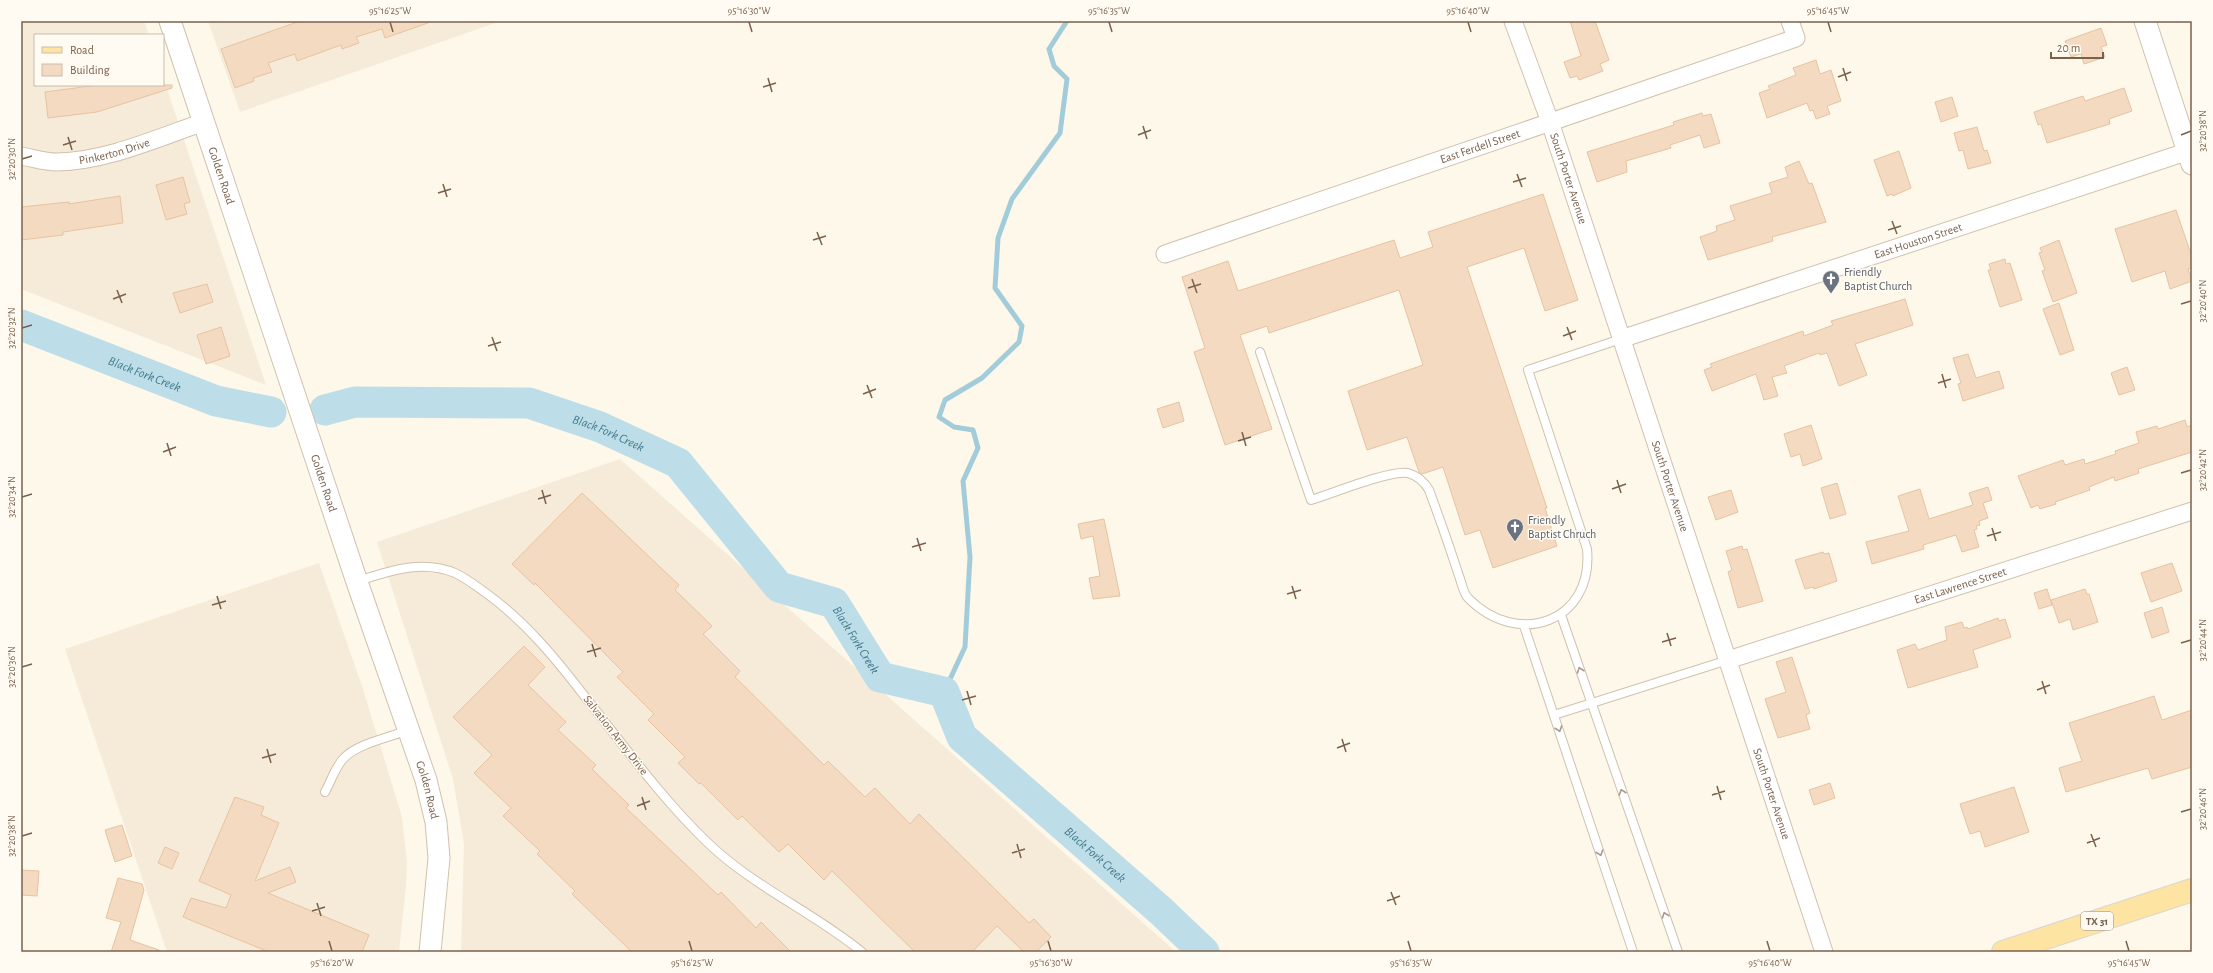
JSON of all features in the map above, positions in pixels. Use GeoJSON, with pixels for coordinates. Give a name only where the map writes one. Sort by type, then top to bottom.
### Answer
{"type":"FeatureCollection","features":[{"type":"Feature","properties":{"kind":"main road","name":"TX 31"},"geometry":{"type":"LineString","coordinates":[[2002,952],[2192,890]]}},
{"type":"Feature","properties":{"kind":"street","name":"Golden Road"},"geometry":{"type":"LineString","coordinates":[[170,21],[357,582],[410,730],[429,793],[438,840],[438,879],[430,952]]}},
{"type":"Feature","properties":{"kind":"street","name":"South Porter Avenue"},"geometry":{"type":"LineString","coordinates":[[1513,21],[1550,122],[1824,952]]}},
{"type":"Feature","properties":{"kind":"street","name":"East Ferdell Street"},"geometry":{"type":"LineString","coordinates":[[1165,254],[1796,38],[1790,21]]}},
{"type":"Feature","properties":{"kind":"street"},"geometry":{"type":"LineString","coordinates":[[2145,21],[2191,155]]}},
{"type":"Feature","properties":{"kind":"street","name":"Pinkerton Drive"},"geometry":{"type":"LineString","coordinates":[[21,156],[55,162],[82,160],[106,155],[204,122]]}},
{"type":"Feature","properties":{"kind":"street","name":"East Houston Street"},"geometry":{"type":"LineString","coordinates":[[1621,339],[2191,155]]}},
{"type":"Feature","properties":{"kind":"street","name":"East Lawrence Street"},"geometry":{"type":"LineString","coordinates":[[1728,660],[2192,511]]}},
{"type":"Feature","properties":{"kind":"lane"},"geometry":{"type":"LineString","coordinates":[[1260,352],[1311,500],[1389,475],[1406,473],[1417,476],[1429,490],[1467,597],[1484,612],[1508,622],[1524,626],[1561,615],[1575,599],[1589,564],[1587,549],[1528,370],[1621,339]]}},
{"type":"Feature","properties":{"kind":"lane","name":"Salvation Army Drive"},"geometry":{"type":"LineString","coordinates":[[357,582],[392,570],[429,567],[454,573],[489,595],[516,617],[561,665],[673,808],[709,844],[760,884],[838,934],[862,952]]}},
{"type":"Feature","properties":{"kind":"lane"},"geometry":{"type":"LineString","coordinates":[[1561,615],[1678,952]]}},
{"type":"Feature","properties":{"kind":"lane"},"geometry":{"type":"LineString","coordinates":[[1524,626],[1633,952]]}},
{"type":"Feature","properties":{"kind":"lane"},"geometry":{"type":"LineString","coordinates":[[1554,715],[1728,660]]}},
{"type":"Feature","properties":{"kind":"lane"},"geometry":{"type":"LineString","coordinates":[[325,792],[340,763],[348,753],[360,747],[410,730]]}},
{"type":"Feature","properties":{"kind":"shaded area"},"geometry":{"type":"Polygon","coordinates":[[[21,21],[144,21],[149,34],[34,34],[34,86],[164,86],[164,80],[266,385],[21,289],[21,21]]]}},
{"type":"Feature","properties":{"kind":"shaded area"},"geometry":{"type":"Polygon","coordinates":[[[208,21],[501,21],[240,112],[208,21]]]}},
{"type":"Feature","properties":{"kind":"shaded area"},"geometry":{"type":"Polygon","coordinates":[[[620,459],[1176,952],[461,952],[464,844],[453,779],[377,542],[620,459]]]}},
{"type":"Feature","properties":{"kind":"shaded area"},"geometry":{"type":"Polygon","coordinates":[[[319,563],[362,686],[402,817],[407,862],[399,952],[167,952],[65,649],[319,563]]]}},
{"type":"Feature","properties":{"kind":"building"},"geometry":{"type":"Polygon","coordinates":[[[300,21],[427,21],[428,23],[385,38],[382,29],[356,37],[359,43],[342,49],[341,45],[297,61],[295,54],[268,63],[272,72],[253,78],[254,81],[235,88],[221,49],[300,21]]]}},
{"type":"Feature","properties":{"kind":"building"},"geometry":{"type":"Polygon","coordinates":[[[1570,21],[1595,21],[1609,60],[1600,64],[1603,71],[1579,80],[1577,76],[1570,78],[1564,62],[1581,56],[1570,21]]]}},
{"type":"Feature","properties":{"kind":"building"},"geometry":{"type":"Polygon","coordinates":[[[2101,28],[2107,45],[2101,47],[2105,57],[2084,64],[2081,54],[2071,57],[2065,41],[2101,28]]]}},
{"type":"Feature","properties":{"kind":"building"},"geometry":{"type":"Polygon","coordinates":[[[1816,60],[1820,74],[1831,70],[1841,101],[1827,106],[1830,114],[1816,119],[1813,110],[1810,111],[1807,103],[1767,118],[1759,93],[1770,89],[1768,86],[1796,75],[1793,68],[1816,60]]]}},
{"type":"Feature","properties":{"kind":"building"},"geometry":{"type":"Polygon","coordinates":[[[172,85],[172,88],[97,112],[48,118],[45,92],[90,86],[172,85]]]}},
{"type":"Feature","properties":{"kind":"building"},"geometry":{"type":"Polygon","coordinates":[[[2124,88],[2132,111],[2109,119],[2110,124],[2047,143],[2041,124],[2038,125],[2034,112],[2083,96],[2085,101],[2124,88]]]}},
{"type":"Feature","properties":{"kind":"building"},"geometry":{"type":"Polygon","coordinates":[[[1952,97],[1958,116],[1941,122],[1935,102],[1952,97]]]}},
{"type":"Feature","properties":{"kind":"building"},"geometry":{"type":"Polygon","coordinates":[[[1702,113],[1703,116],[1711,114],[1720,143],[1704,148],[1700,135],[1670,145],[1671,148],[1626,161],[1627,172],[1597,182],[1587,152],[1674,125],[1673,122],[1702,113]]]}},
{"type":"Feature","properties":{"kind":"building"},"geometry":{"type":"Polygon","coordinates":[[[1977,127],[1984,151],[1987,150],[1991,163],[1968,169],[1963,150],[1959,151],[1954,133],[1977,127]]]}},
{"type":"Feature","properties":{"kind":"building"},"geometry":{"type":"Polygon","coordinates":[[[1899,151],[1911,188],[1893,196],[1892,194],[1887,196],[1874,160],[1899,151]]]}},
{"type":"Feature","properties":{"kind":"building"},"geometry":{"type":"Polygon","coordinates":[[[1799,161],[1809,184],[1812,183],[1826,222],[1772,237],[1773,241],[1708,260],[1700,237],[1717,231],[1716,226],[1735,220],[1730,206],[1772,193],[1769,183],[1788,177],[1785,167],[1799,161]]]}},
{"type":"Feature","properties":{"kind":"building"},"geometry":{"type":"Polygon","coordinates":[[[183,177],[190,202],[184,204],[187,214],[166,220],[156,185],[183,177]]]}},
{"type":"Feature","properties":{"kind":"building"},"geometry":{"type":"Polygon","coordinates":[[[1543,194],[1578,300],[1545,311],[1524,248],[1467,267],[1547,508],[1545,508],[1557,546],[1493,568],[1480,530],[1465,535],[1443,467],[1422,474],[1419,472],[1407,437],[1367,450],[1348,391],[1423,365],[1399,290],[1269,333],[1267,326],[1240,335],[1272,429],[1225,445],[1194,352],[1205,348],[1182,277],[1228,261],[1238,291],[1394,240],[1400,258],[1433,247],[1428,232],[1543,194]]]}},
{"type":"Feature","properties":{"kind":"building"},"geometry":{"type":"Polygon","coordinates":[[[120,196],[123,223],[63,232],[63,235],[21,240],[21,207],[69,202],[69,204],[120,196]]]}},
{"type":"Feature","properties":{"kind":"building"},"geometry":{"type":"Polygon","coordinates":[[[2176,210],[2192,257],[2192,268],[2188,269],[2192,281],[2170,289],[2165,271],[2132,282],[2115,229],[2176,210]]]}},
{"type":"Feature","properties":{"kind":"building"},"geometry":{"type":"Polygon","coordinates":[[[2059,240],[2077,293],[2053,302],[2042,271],[2045,270],[2039,253],[2042,252],[2040,248],[2059,240]]]}},
{"type":"Feature","properties":{"kind":"building"},"geometry":{"type":"Polygon","coordinates":[[[2005,259],[2006,264],[2010,263],[2022,300],[2000,307],[1988,270],[1991,270],[1989,264],[2005,259]]]}},
{"type":"Feature","properties":{"kind":"building"},"geometry":{"type":"Polygon","coordinates":[[[207,284],[213,302],[180,313],[173,293],[207,284]]]}},
{"type":"Feature","properties":{"kind":"building"},"geometry":{"type":"Polygon","coordinates":[[[1905,299],[1913,325],[1855,344],[1867,375],[1839,386],[1827,353],[1820,355],[1819,353],[1784,366],[1787,373],[1772,377],[1778,396],[1764,400],[1756,374],[1712,391],[1704,370],[1712,367],[1710,364],[1803,331],[1804,336],[1833,325],[1831,321],[1905,299]]]}},
{"type":"Feature","properties":{"kind":"building"},"geometry":{"type":"Polygon","coordinates":[[[2059,303],[2074,350],[2060,355],[2043,309],[2059,303]]]}},
{"type":"Feature","properties":{"kind":"building"},"geometry":{"type":"Polygon","coordinates":[[[221,327],[230,356],[206,364],[197,335],[221,327]]]}},
{"type":"Feature","properties":{"kind":"building"},"geometry":{"type":"Polygon","coordinates":[[[1968,354],[1976,378],[1999,371],[2004,388],[1963,401],[1958,384],[1961,383],[1953,358],[1968,354]]]}},
{"type":"Feature","properties":{"kind":"building"},"geometry":{"type":"Polygon","coordinates":[[[2127,367],[2135,390],[2119,395],[2111,373],[2127,367]]]}},
{"type":"Feature","properties":{"kind":"building"},"geometry":{"type":"Polygon","coordinates":[[[1179,402],[1184,421],[1163,428],[1157,409],[1179,402]]]}},
{"type":"Feature","properties":{"kind":"building"},"geometry":{"type":"Polygon","coordinates":[[[2185,420],[2187,427],[2192,425],[2192,452],[2138,469],[2139,473],[2115,481],[2114,477],[2089,487],[2090,490],[2055,502],[2056,504],[2040,509],[2038,505],[2031,508],[2018,476],[2063,460],[2065,465],[2084,459],[2085,464],[2116,454],[2115,451],[2139,443],[2136,432],[2157,426],[2158,429],[2185,420]]]}},
{"type":"Feature","properties":{"kind":"building"},"geometry":{"type":"Polygon","coordinates":[[[1811,425],[1822,459],[1803,466],[1800,454],[1791,457],[1784,434],[1811,425]]]}},
{"type":"Feature","properties":{"kind":"building"},"geometry":{"type":"Polygon","coordinates":[[[1837,483],[1846,514],[1830,519],[1821,488],[1837,483]]]}},
{"type":"Feature","properties":{"kind":"building"},"geometry":{"type":"Polygon","coordinates":[[[1988,487],[1992,500],[1983,503],[1988,518],[1979,521],[1980,525],[1976,526],[1977,529],[1974,530],[1979,547],[1962,552],[1956,535],[1923,545],[1924,549],[1872,564],[1866,542],[1909,531],[1898,496],[1920,489],[1929,519],[1973,505],[1969,493],[1988,487]]]}},
{"type":"Feature","properties":{"kind":"building"},"geometry":{"type":"Polygon","coordinates":[[[1731,490],[1738,512],[1716,520],[1708,497],[1731,490]]]}},
{"type":"Feature","properties":{"kind":"building"},"geometry":{"type":"Polygon","coordinates":[[[582,493],[679,585],[675,590],[712,626],[703,634],[740,671],[735,677],[824,765],[828,761],[865,797],[875,788],[910,824],[919,814],[1029,923],[1034,919],[1051,937],[1036,952],[1024,952],[997,926],[972,952],[915,952],[832,871],[824,880],[788,844],[779,852],[742,816],[738,820],[701,783],[699,784],[678,763],[685,757],[648,720],[654,714],[617,677],[623,672],[535,583],[534,585],[512,564],[582,493]]]}},
{"type":"Feature","properties":{"kind":"building"},"geometry":{"type":"Polygon","coordinates":[[[1104,519],[1120,596],[1093,599],[1089,578],[1100,576],[1093,536],[1081,539],[1078,524],[1104,519]]]}},
{"type":"Feature","properties":{"kind":"building"},"geometry":{"type":"Polygon","coordinates":[[[1742,546],[1743,550],[1747,549],[1763,601],[1738,608],[1728,572],[1732,570],[1726,551],[1742,546]]]}},
{"type":"Feature","properties":{"kind":"building"},"geometry":{"type":"Polygon","coordinates":[[[1823,552],[1824,554],[1829,553],[1837,581],[1814,589],[1813,587],[1805,589],[1795,560],[1823,552]]]}},
{"type":"Feature","properties":{"kind":"building"},"geometry":{"type":"Polygon","coordinates":[[[2172,563],[2182,591],[2151,602],[2141,573],[2172,563]]]}},
{"type":"Feature","properties":{"kind":"building"},"geometry":{"type":"Polygon","coordinates":[[[2047,589],[2052,605],[2039,609],[2034,593],[2047,589]]]}},
{"type":"Feature","properties":{"kind":"building"},"geometry":{"type":"Polygon","coordinates":[[[2085,589],[2087,594],[2089,594],[2098,622],[2073,630],[2070,619],[2059,623],[2051,600],[2085,589]]]}},
{"type":"Feature","properties":{"kind":"building"},"geometry":{"type":"Polygon","coordinates":[[[2162,607],[2169,632],[2152,638],[2144,613],[2162,607]]]}},
{"type":"Feature","properties":{"kind":"building"},"geometry":{"type":"Polygon","coordinates":[[[1998,618],[1999,621],[2005,619],[2011,637],[1973,650],[1978,667],[1908,688],[1897,650],[1915,644],[1918,650],[1947,640],[1945,627],[1962,622],[1964,628],[1967,627],[1968,629],[1998,618]]]}},
{"type":"Feature","properties":{"kind":"building"},"geometry":{"type":"Polygon","coordinates":[[[524,646],[545,667],[528,685],[566,722],[558,730],[596,765],[592,769],[629,805],[626,808],[718,895],[721,892],[756,928],[761,922],[791,952],[632,952],[572,894],[575,891],[537,854],[540,851],[503,816],[511,808],[474,773],[492,755],[453,717],[524,646]]]}},
{"type":"Feature","properties":{"kind":"building"},"geometry":{"type":"Polygon","coordinates":[[[1792,657],[1810,713],[1806,715],[1810,729],[1778,738],[1765,699],[1786,692],[1776,662],[1792,657]]]}},
{"type":"Feature","properties":{"kind":"building"},"geometry":{"type":"Polygon","coordinates":[[[2154,696],[2162,720],[2192,710],[2192,767],[2152,779],[2148,768],[2066,792],[2059,768],[2082,761],[2069,723],[2154,696]]]}},
{"type":"Feature","properties":{"kind":"building"},"geometry":{"type":"Polygon","coordinates":[[[1830,783],[1835,798],[1814,805],[1809,790],[1830,783]]]}},
{"type":"Feature","properties":{"kind":"building"},"geometry":{"type":"Polygon","coordinates":[[[2014,787],[2029,832],[1985,847],[1980,831],[1970,834],[1960,804],[2014,787]]]}},
{"type":"Feature","properties":{"kind":"building"},"geometry":{"type":"Polygon","coordinates":[[[235,797],[264,807],[261,815],[279,823],[255,881],[290,867],[296,882],[268,893],[369,935],[362,952],[269,952],[183,917],[191,898],[226,908],[231,895],[199,881],[235,797]]]}},
{"type":"Feature","properties":{"kind":"building"},"geometry":{"type":"Polygon","coordinates":[[[122,825],[132,856],[115,862],[105,830],[122,825]]]}},
{"type":"Feature","properties":{"kind":"building"},"geometry":{"type":"Polygon","coordinates":[[[165,847],[179,853],[172,869],[158,863],[165,847]]]}},
{"type":"Feature","properties":{"kind":"building"},"geometry":{"type":"Polygon","coordinates":[[[21,870],[39,871],[37,896],[21,895],[21,870]]]}},
{"type":"Feature","properties":{"kind":"building"},"geometry":{"type":"Polygon","coordinates":[[[118,878],[142,884],[144,890],[130,940],[159,950],[158,952],[111,952],[121,922],[106,918],[118,878]]]}},
{"type":"Feature","properties":{"kind":"waterway"},"geometry":{"type":"LineString","coordinates":[[944,692],[965,647],[970,557],[963,481],[978,448],[973,430],[954,427],[939,417],[945,400],[982,378],[1019,342],[1022,326],[995,288],[998,238],[1012,199],[1060,133],[1067,79],[1054,66],[1049,49],[1067,21]]}},
{"type":"Feature","properties":{"kind":"waterway","name":"Black Fork Creek"},"geometry":{"type":"LineString","coordinates":[[21,325],[216,401],[271,412]]}},
{"type":"Feature","properties":{"kind":"waterway","name":"Black Fork Creek"},"geometry":{"type":"LineString","coordinates":[[325,410],[355,402],[529,403],[600,427],[678,463],[779,587],[834,603],[880,677],[944,692],[962,737],[1161,911],[1204,952]]}},
{"type":"Feature","properties":{"kind":"place","name":"Friendly Baptist Church"},"geometry":{"type":"Point","coordinates":[1831,294]}},
{"type":"Feature","properties":{"kind":"place","name":"Friendly Baptist Chruch"},"geometry":{"type":"Point","coordinates":[1515,542]}}]}
